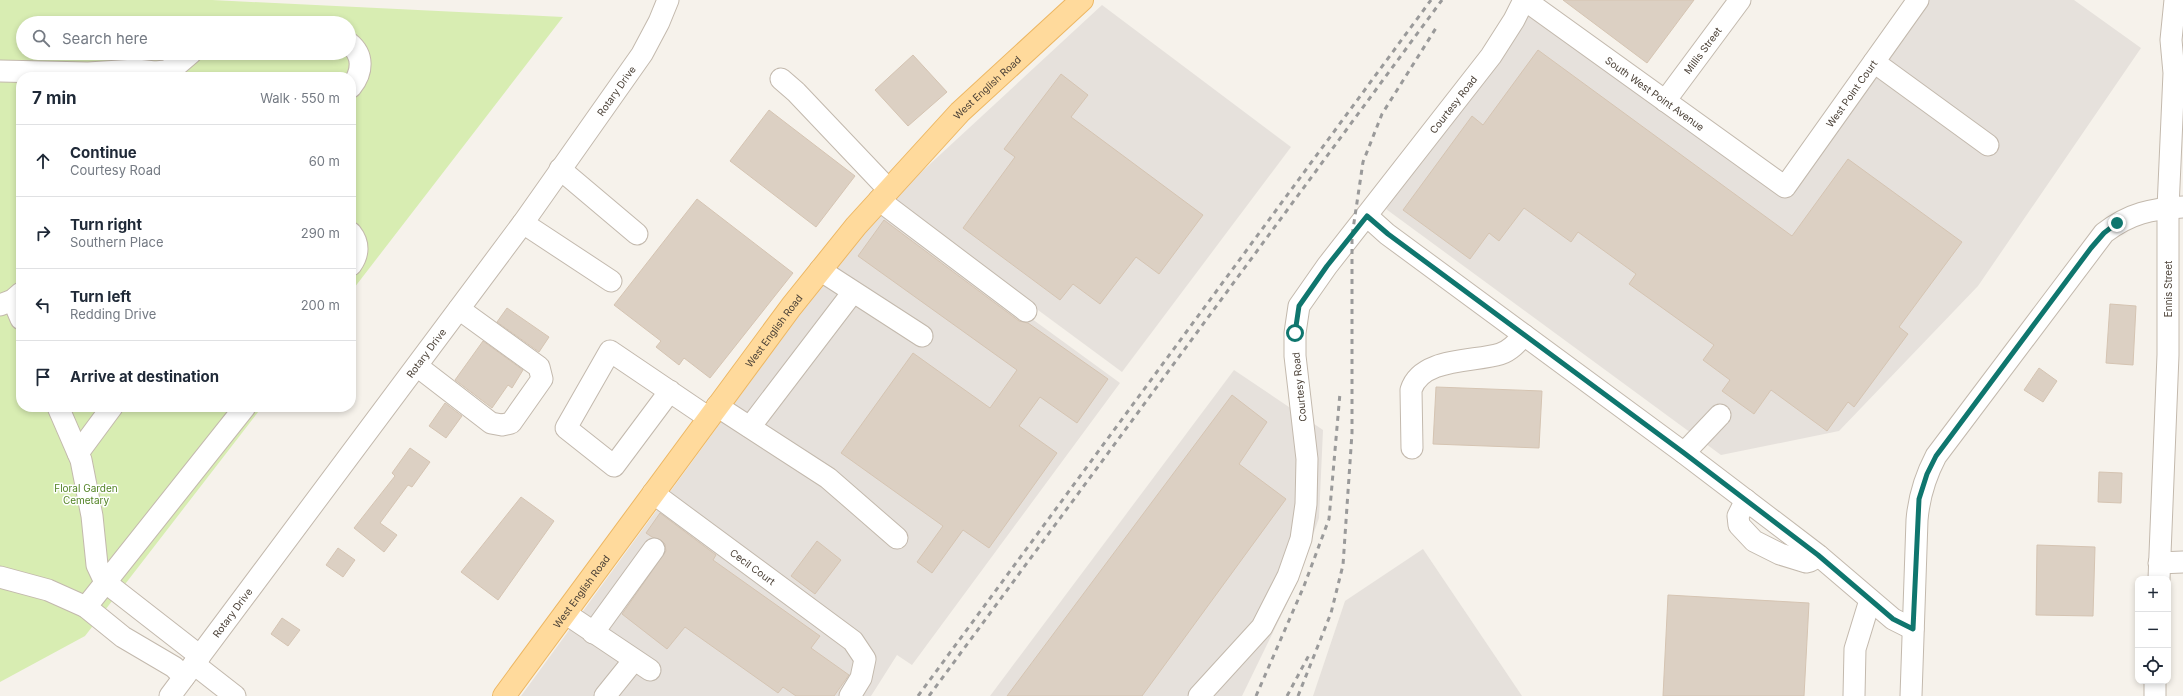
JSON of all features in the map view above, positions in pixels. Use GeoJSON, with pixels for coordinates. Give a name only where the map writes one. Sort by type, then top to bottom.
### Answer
{"type":"FeatureCollection","features":[{"type":"Feature","properties":{"kind":"main road","name":"West English Road"},"geometry":{"type":"LineString","coordinates":[[504,696],[713,412],[820,270],[884,195],[960,112],[1076,2]]}},
{"type":"Feature","properties":{"kind":"street","name":"Rotary Drive"},"geometry":{"type":"LineString","coordinates":[[170,696],[523,223],[560,169],[622,85],[642,54],[659,22],[668,0]]}},
{"type":"Feature","properties":{"kind":"street","name":"South West Point Avenue"},"geometry":{"type":"LineString","coordinates":[[1524,0],[1785,187]]}},
{"type":"Feature","properties":{"kind":"street","name":"Courtesy Road"},"geometry":{"type":"LineString","coordinates":[[1199,696],[1262,626],[1288,576],[1300,539],[1306,504],[1307,459],[1295,356],[1295,333],[1299,306],[1327,266],[1491,56],[1514,20],[1524,0]]}},
{"type":"Feature","properties":{"kind":"street","name":"Millis Street"},"geometry":{"type":"LineString","coordinates":[[1665,101],[1740,0]]}},
{"type":"Feature","properties":{"kind":"street","name":"West Point Court"},"geometry":{"type":"LineString","coordinates":[[1785,187],[1918,0]]}},
{"type":"Feature","properties":{"kind":"street","name":"Ennis Street"},"geometry":{"type":"LineString","coordinates":[[2159,571],[2176,208],[2178,71],[2171,40],[2175,0]]}},
{"type":"Feature","properties":{"kind":"street"},"geometry":{"type":"LineString","coordinates":[[356,50],[360,56],[361,66],[356,76]]}},
{"type":"Feature","properties":{"kind":"street"},"geometry":{"type":"LineString","coordinates":[[106,72],[118,70],[155,72],[166,71],[183,60]]}},
{"type":"Feature","properties":{"kind":"street"},"geometry":{"type":"LineString","coordinates":[[1874,62],[1988,145]]}},
{"type":"Feature","properties":{"kind":"street"},"geometry":{"type":"LineString","coordinates":[[0,71],[22,72]]}},
{"type":"Feature","properties":{"kind":"street"},"geometry":{"type":"LineString","coordinates":[[781,79],[796,92],[884,195],[1026,311]]}},
{"type":"Feature","properties":{"kind":"street"},"geometry":{"type":"LineString","coordinates":[[560,169],[637,234]]}},
{"type":"Feature","properties":{"kind":"street"},"geometry":{"type":"LineString","coordinates":[[1911,696],[1919,499],[1927,474],[1936,456],[2104,233],[2117,223],[2146,210],[2176,208]]}},
{"type":"Feature","properties":{"kind":"street"},"geometry":{"type":"LineString","coordinates":[[1367,216],[1388,234],[1794,536],[1820,556],[1893,619],[1913,629]]}},
{"type":"Feature","properties":{"kind":"street"},"geometry":{"type":"LineString","coordinates":[[523,223],[611,281]]}},
{"type":"Feature","properties":{"kind":"street"},"geometry":{"type":"LineString","coordinates":[[356,238],[358,248],[356,258]]}},
{"type":"Feature","properties":{"kind":"street"},"geometry":{"type":"LineString","coordinates":[[820,270],[922,336]]}},
{"type":"Feature","properties":{"kind":"street"},"geometry":{"type":"LineString","coordinates":[[750,427],[853,292]]}},
{"type":"Feature","properties":{"kind":"street"},"geometry":{"type":"LineString","coordinates":[[11,299],[16,309]]}},
{"type":"Feature","properties":{"kind":"street"},"geometry":{"type":"LineString","coordinates":[[417,366],[491,423],[502,425],[511,423],[542,378],[539,367],[459,309]]}},
{"type":"Feature","properties":{"kind":"street"},"geometry":{"type":"LineString","coordinates":[[1412,448],[1411,390],[1415,382],[1423,374],[1454,361],[1501,354],[1515,345],[1524,335]]}},
{"type":"Feature","properties":{"kind":"street"},"geometry":{"type":"LineString","coordinates":[[670,391],[614,466],[566,428],[610,351],[670,391],[713,412],[750,427],[828,478],[897,538]]}},
{"type":"Feature","properties":{"kind":"street"},"geometry":{"type":"LineString","coordinates":[[60,412],[78,453],[92,516],[97,565],[105,582],[193,666],[235,696]]}},
{"type":"Feature","properties":{"kind":"street"},"geometry":{"type":"LineString","coordinates":[[78,453],[108,412]]}},
{"type":"Feature","properties":{"kind":"street"},"geometry":{"type":"LineString","coordinates":[[86,607],[241,412]]}},
{"type":"Feature","properties":{"kind":"street"},"geometry":{"type":"LineString","coordinates":[[1684,453],[1720,415]]}},
{"type":"Feature","properties":{"kind":"street","name":"Cecil Court"},"geometry":{"type":"LineString","coordinates":[[653,493],[853,640],[865,659],[861,678],[850,696]]}},
{"type":"Feature","properties":{"kind":"street"},"geometry":{"type":"LineString","coordinates":[[1746,500],[1738,516],[1739,525],[1754,541],[1780,554],[1806,562],[1820,556]]}},
{"type":"Feature","properties":{"kind":"street"},"geometry":{"type":"LineString","coordinates":[[1780,554],[1794,536]]}},
{"type":"Feature","properties":{"kind":"street"},"geometry":{"type":"LineString","coordinates":[[593,632],[654,549]]}},
{"type":"Feature","properties":{"kind":"street"},"geometry":{"type":"LineString","coordinates":[[2159,571],[2183,562]]}},
{"type":"Feature","properties":{"kind":"street"},"geometry":{"type":"LineString","coordinates":[[0,577],[48,590],[86,607],[123,637],[174,667],[193,666]]}},
{"type":"Feature","properties":{"kind":"street"},"geometry":{"type":"LineString","coordinates":[[1854,696],[1855,649],[1870,600]]}},
{"type":"Feature","properties":{"kind":"street"},"geometry":{"type":"LineString","coordinates":[[565,613],[642,665],[605,696]]}},
{"type":"Feature","properties":{"kind":"street"},"geometry":{"type":"LineString","coordinates":[[2155,684],[2155,696]]}},
{"type":"Feature","properties":{"kind":"shaded area"},"geometry":{"type":"Polygon","coordinates":[[[1922,0],[2074,0],[2141,48],[1978,286],[1839,431],[1721,455],[1386,209],[1525,12],[1781,195],[1922,0]]]}},
{"type":"Feature","properties":{"kind":"shaded area"},"geometry":{"type":"Polygon","coordinates":[[[1102,5],[1291,147],[1122,372],[890,201],[1102,5]]]}},
{"type":"Feature","properties":{"kind":"shaded area"},"geometry":{"type":"Polygon","coordinates":[[[878,207],[1120,383],[912,665],[897,655],[871,696],[521,696],[878,207]]]}},
{"type":"Feature","properties":{"kind":"shaded area"},"geometry":{"type":"Polygon","coordinates":[[[1234,370],[1323,430],[1319,518],[1294,589],[1242,696],[990,696],[1234,370]]]}},
{"type":"Feature","properties":{"kind":"shaded area"},"geometry":{"type":"Polygon","coordinates":[[[1423,549],[1522,696],[1313,696],[1345,601],[1423,549]]]}},
{"type":"Feature","properties":{"kind":"green space","name":"Floral Garden Cemetary"},"geometry":{"type":"Polygon","coordinates":[[[0,0],[212,0],[563,17],[356,286],[356,72],[16,72],[16,412],[258,412],[85,636],[0,682],[0,0]]]}},
{"type":"Feature","properties":{"kind":"building"},"geometry":{"type":"Polygon","coordinates":[[[1563,0],[1694,0],[1647,63],[1563,0]]]}},
{"type":"Feature","properties":{"kind":"building"},"geometry":{"type":"Polygon","coordinates":[[[1538,50],[1792,236],[1848,159],[1962,242],[1899,327],[1908,334],[1854,407],[1848,402],[1827,431],[1771,390],[1754,414],[1722,391],[1730,380],[1703,360],[1714,345],[1629,284],[1636,274],[1578,232],[1571,242],[1524,208],[1499,241],[1489,233],[1470,259],[1403,210],[1472,116],[1483,125],[1538,50]]]}},
{"type":"Feature","properties":{"kind":"building"},"geometry":{"type":"Polygon","coordinates":[[[913,55],[947,92],[908,126],[875,90],[913,55]]]}},
{"type":"Feature","properties":{"kind":"building"},"geometry":{"type":"Polygon","coordinates":[[[1061,74],[1088,95],[1071,117],[1203,215],[1159,274],[1136,257],[1100,304],[1073,284],[1060,300],[963,228],[1015,157],[1004,149],[1061,74]]]}},
{"type":"Feature","properties":{"kind":"building"},"geometry":{"type":"Polygon","coordinates":[[[769,110],[855,176],[816,227],[730,161],[769,110]]]}},
{"type":"Feature","properties":{"kind":"building"},"geometry":{"type":"Polygon","coordinates":[[[697,199],[793,273],[710,378],[684,358],[679,365],[656,347],[661,341],[614,305],[697,199]]]}},
{"type":"Feature","properties":{"kind":"building"},"geometry":{"type":"Polygon","coordinates":[[[884,220],[1019,321],[1028,323],[1108,379],[1077,423],[1040,397],[1019,426],[1057,453],[989,548],[963,530],[932,573],[917,562],[943,526],[841,453],[913,353],[990,408],[1017,370],[858,256],[884,220]]]}},
{"type":"Feature","properties":{"kind":"building"},"geometry":{"type":"Polygon","coordinates":[[[2110,304],[2136,306],[2133,365],[2106,363],[2110,304]]]}},
{"type":"Feature","properties":{"kind":"building"},"geometry":{"type":"Polygon","coordinates":[[[507,308],[549,337],[539,352],[497,322],[507,308]]]}},
{"type":"Feature","properties":{"kind":"building"},"geometry":{"type":"Polygon","coordinates":[[[483,341],[523,370],[512,388],[508,385],[492,408],[455,380],[483,341]]]}},
{"type":"Feature","properties":{"kind":"building"},"geometry":{"type":"Polygon","coordinates":[[[2039,368],[2057,381],[2043,402],[2024,390],[2039,368]]]}},
{"type":"Feature","properties":{"kind":"building"},"geometry":{"type":"Polygon","coordinates":[[[1436,387],[1542,391],[1539,448],[1433,444],[1436,387]]]}},
{"type":"Feature","properties":{"kind":"building"},"geometry":{"type":"Polygon","coordinates":[[[1232,395],[1267,422],[1239,464],[1286,499],[1142,696],[1007,696],[1232,395]]]}},
{"type":"Feature","properties":{"kind":"building"},"geometry":{"type":"Polygon","coordinates":[[[445,403],[462,416],[446,438],[429,426],[445,403]]]}},
{"type":"Feature","properties":{"kind":"building"},"geometry":{"type":"Polygon","coordinates":[[[410,448],[430,462],[412,487],[408,485],[380,523],[397,535],[384,552],[354,528],[395,476],[392,473],[410,448]]]}},
{"type":"Feature","properties":{"kind":"building"},"geometry":{"type":"Polygon","coordinates":[[[2099,472],[2122,473],[2121,503],[2098,502],[2099,472]]]}},
{"type":"Feature","properties":{"kind":"building"},"geometry":{"type":"Polygon","coordinates":[[[521,497],[554,521],[498,600],[461,572],[521,497]]]}},
{"type":"Feature","properties":{"kind":"building"},"geometry":{"type":"Polygon","coordinates":[[[660,513],[716,555],[713,560],[820,636],[811,648],[849,675],[834,696],[796,696],[783,687],[778,693],[685,627],[667,649],[622,614],[666,551],[665,544],[661,540],[646,533],[660,513]]]}},
{"type":"Feature","properties":{"kind":"building"},"geometry":{"type":"Polygon","coordinates":[[[817,541],[841,560],[815,594],[791,576],[817,541]]]}},
{"type":"Feature","properties":{"kind":"building"},"geometry":{"type":"Polygon","coordinates":[[[2037,545],[2095,547],[2093,616],[2036,615],[2037,545]]]}},
{"type":"Feature","properties":{"kind":"building"},"geometry":{"type":"Polygon","coordinates":[[[338,548],[355,560],[343,577],[326,565],[338,548]]]}},
{"type":"Feature","properties":{"kind":"building"},"geometry":{"type":"Polygon","coordinates":[[[1668,595],[1809,603],[1804,696],[1663,696],[1668,595]]]}},
{"type":"Feature","properties":{"kind":"building"},"geometry":{"type":"Polygon","coordinates":[[[282,618],[300,630],[288,646],[271,634],[282,618]]]}},
{"type":"Feature","properties":{"kind":"railway"},"geometry":{"type":"LineString","coordinates":[[918,696],[1431,0]]}},
{"type":"Feature","properties":{"kind":"railway"},"geometry":{"type":"LineString","coordinates":[[929,696],[1442,0]]}},
{"type":"Feature","properties":{"kind":"railway"},"geometry":{"type":"LineString","coordinates":[[1298,696],[1331,613],[1343,565],[1352,433],[1352,236],[1363,162],[1382,114],[1436,28]]}},
{"type":"Feature","properties":{"kind":"railway"},"geometry":{"type":"LineString","coordinates":[[1256,696],[1304,586],[1329,519],[1340,393]]}},
{"type":"Feature","properties":{"kind":"railway"},"geometry":{"type":"LineString","coordinates":[[1287,696],[1309,655]]}},
{"type":"Feature","properties":{"kind":"route"},"geometry":{"type":"LineString","coordinates":[[1295,333],[1299,306],[1327,266],[1367,216],[1388,234],[1684,453],[1818,555],[1893,619],[1913,629],[1916,520],[1919,499],[1927,474],[1936,456],[2091,248],[2104,233],[2117,223]]}}]}
